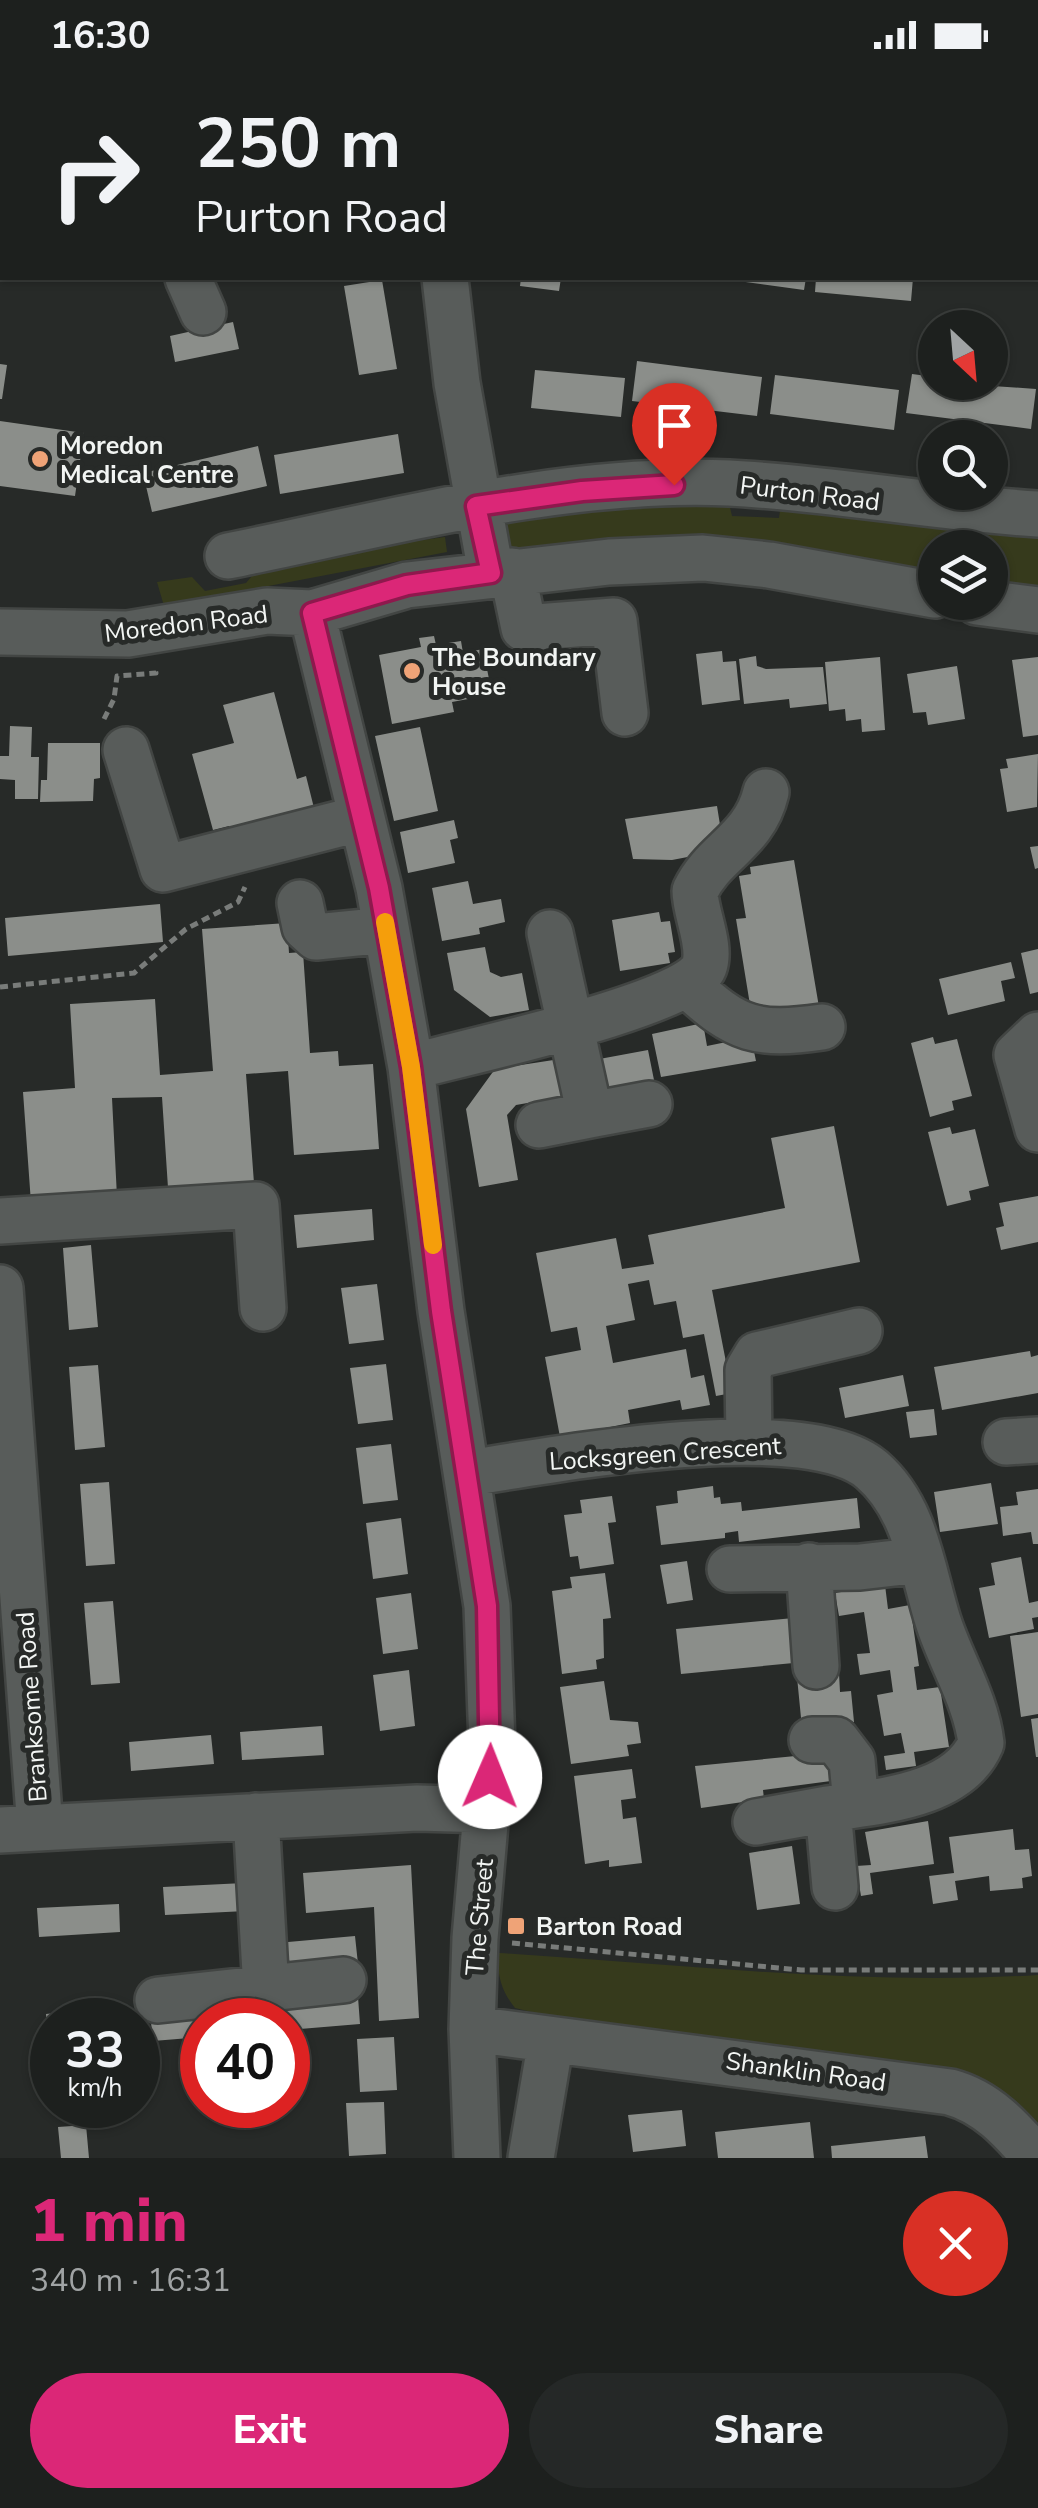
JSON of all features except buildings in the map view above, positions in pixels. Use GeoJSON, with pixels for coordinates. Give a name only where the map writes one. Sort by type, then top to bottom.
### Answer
{"type":"FeatureCollection","features":[{"type":"Feature","properties":{"kind":"street"},"geometry":{"type":"LineString","coordinates":[[445,280],[448,327],[476,506],[524,628],[614,621],[625,712]]}},
{"type":"Feature","properties":{"kind":"street","name":"Purton Road"},"geometry":{"type":"LineString","coordinates":[[228,556],[476,506],[582,491],[729,483],[948,509],[1038,514]]}},
{"type":"Feature","properties":{"kind":"street"},"geometry":{"type":"LineString","coordinates":[[312,613],[407,585],[501,572],[703,558],[769,565],[918,592]]}},
{"type":"Feature","properties":{"kind":"street"},"geometry":{"type":"LineString","coordinates":[[1008,606],[1038,610]]}},
{"type":"Feature","properties":{"kind":"street","name":"Moredon Road"},"geometry":{"type":"LineString","coordinates":[[0,632],[56,636],[152,631],[266,612],[312,613]]}},
{"type":"Feature","properties":{"kind":"street","name":"The Street"},"geometry":{"type":"LineString","coordinates":[[312,613],[362,818],[411,1067],[441,1311],[470,1473],[489,1641],[492,1744],[475,1938],[472,2028],[477,2158]]}},
{"type":"Feature","properties":{"kind":"street"},"geometry":{"type":"LineString","coordinates":[[126,750],[163,869],[362,818]]}},
{"type":"Feature","properties":{"kind":"street"},"geometry":{"type":"LineString","coordinates":[[411,1067],[657,1000],[688,986],[703,971],[706,960],[695,901],[706,873],[748,834],[760,815],[766,792]]}},
{"type":"Feature","properties":{"kind":"street"},"geometry":{"type":"LineString","coordinates":[[300,903],[305,926],[316,937],[386,930]]}},
{"type":"Feature","properties":{"kind":"street"},"geometry":{"type":"LineString","coordinates":[[550,933],[573,1023],[590,1115]]}},
{"type":"Feature","properties":{"kind":"street"},"geometry":{"type":"LineString","coordinates":[[688,986],[721,1014],[748,1029],[776,1034],[822,1027]]}},
{"type":"Feature","properties":{"kind":"street"},"geometry":{"type":"LineString","coordinates":[[1038,1035],[1017,1055],[1038,1129]]}},
{"type":"Feature","properties":{"kind":"street"},"geometry":{"type":"LineString","coordinates":[[539,1124],[649,1104]]}},
{"type":"Feature","properties":{"kind":"street"},"geometry":{"type":"LineString","coordinates":[[0,1221],[256,1205],[263,1308]]}},
{"type":"Feature","properties":{"kind":"street","name":"Branksome Road"},"geometry":{"type":"LineString","coordinates":[[0,1288],[20,1829]]}},
{"type":"Feature","properties":{"kind":"street"},"geometry":{"type":"LineString","coordinates":[[750,1442],[748,1370],[756,1355],[859,1331]]}},
{"type":"Feature","properties":{"kind":"street","name":"Locksgreen Crescent"},"geometry":{"type":"LineString","coordinates":[[470,1473],[594,1454],[750,1442],[813,1445],[850,1456],[872,1470],[901,1507],[981,1743],[968,1766],[902,1796],[756,1822]]}},
{"type":"Feature","properties":{"kind":"street"},"geometry":{"type":"LineString","coordinates":[[730,1569],[860,1567],[921,1560]]}},
{"type":"Feature","properties":{"kind":"street"},"geometry":{"type":"LineString","coordinates":[[809,1566],[816,1666]]}},
{"type":"Feature","properties":{"kind":"street"},"geometry":{"type":"LineString","coordinates":[[812,1740],[836,1740],[848,1751],[836,1887]]}},
{"type":"Feature","properties":{"kind":"street"},"geometry":{"type":"LineString","coordinates":[[20,1829],[417,1808],[488,1810]]}},
{"type":"Feature","properties":{"kind":"street"},"geometry":{"type":"LineString","coordinates":[[256,1816],[266,1990]]}},
{"type":"Feature","properties":{"kind":"street"},"geometry":{"type":"LineString","coordinates":[[160,2000],[343,1980]]}},
{"type":"Feature","properties":{"kind":"street","name":"Shanklin Road"},"geometry":{"type":"LineString","coordinates":[[472,2028],[950,2092],[970,2098],[992,2112],[1036,2158]]}},
{"type":"Feature","properties":{"kind":"street"},"geometry":{"type":"LineString","coordinates":[[531,2158],[551,2040]]}},
{"type":"Feature","properties":{"kind":"path"},"geometry":{"type":"LineString","coordinates":[[126,750],[108,744],[104,719],[114,699],[117,676],[156,673],[152,631]]}},
{"type":"Feature","properties":{"kind":"path"},"geometry":{"type":"LineString","coordinates":[[0,987],[134,973],[186,929],[238,902],[249,880]]}},
{"type":"Feature","properties":{"kind":"path"},"geometry":{"type":"LineString","coordinates":[[475,1938],[621,1956],[800,1970],[1038,1970]]}},
{"type":"Feature","properties":{"kind":"green space"},"geometry":{"type":"Polygon","coordinates":[[[727,495],[732,516],[779,518],[782,496],[1038,522],[1038,595],[1008,591],[1008,530],[918,530],[918,578],[700,541],[606,540],[516,548],[503,542],[502,522],[526,513],[727,495]]]}},
{"type":"Feature","properties":{"kind":"green space"},"geometry":{"type":"Polygon","coordinates":[[[415,529],[416,541],[445,537],[447,552],[164,606],[157,582],[192,577],[205,591],[246,583],[261,565],[415,529]]]}},
{"type":"Feature","properties":{"kind":"green space"},"geometry":{"type":"Polygon","coordinates":[[[499,1953],[836,1976],[1038,1975],[1038,2135],[515,2008],[501,1982],[499,1953]]]}},
{"type":"Feature","properties":{"kind":"slow traffic"},"geometry":{"type":"LineString","coordinates":[[385,922],[411,1067],[433,1245]]}},
{"type":"Feature","properties":{"kind":"place","name":"Moredon Medical Centre"},"geometry":{"type":"Point","coordinates":[40,459]}},
{"type":"Feature","properties":{"kind":"place","name":"The Boundary House"},"geometry":{"type":"Point","coordinates":[412,671]}},
{"type":"Feature","properties":{"kind":"place","name":"Barton Road"},"geometry":{"type":"Point","coordinates":[516,1926]}},
{"type":"Feature","properties":{"kind":"route"},"geometry":{"type":"LineString","coordinates":[[490,1777],[487,1606],[470,1473],[441,1311],[411,1067],[379,888],[312,613],[407,585],[491,573],[476,506],[582,491],[674,485]]}}]}
